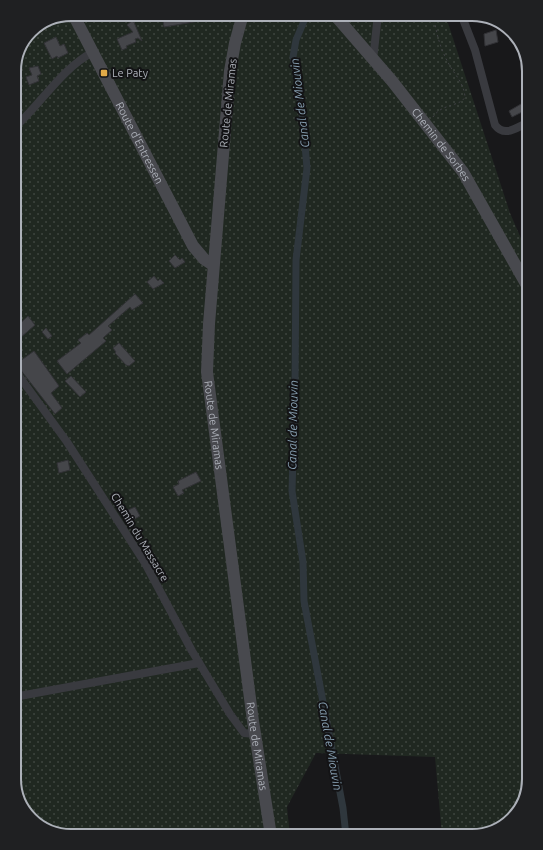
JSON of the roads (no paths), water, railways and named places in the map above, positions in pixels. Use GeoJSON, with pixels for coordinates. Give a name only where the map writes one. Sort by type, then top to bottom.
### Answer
{"type":"FeatureCollection","features":[{"type":"Feature","properties":{"kind":"main road","name":"Route d'Entressen"},"geometry":{"type":"LineString","coordinates":[[77,21],[193,246],[204,259],[213,265]]}},
{"type":"Feature","properties":{"kind":"main road","name":"Route de Miramas"},"geometry":{"type":"LineString","coordinates":[[241,21],[230,71],[213,265],[207,372],[255,734],[270,829]]}},
{"type":"Feature","properties":{"kind":"main road","name":"Chemin de Sorbes"},"geometry":{"type":"LineString","coordinates":[[340,21],[463,172],[522,277]]}},
{"type":"Feature","properties":{"kind":"street"},"geometry":{"type":"LineString","coordinates":[[373,60],[377,21]]}},
{"type":"Feature","properties":{"kind":"street"},"geometry":{"type":"LineString","coordinates":[[464,21],[475,50],[495,125],[502,131],[508,132],[522,125]]}},
{"type":"Feature","properties":{"kind":"street"},"geometry":{"type":"LineString","coordinates":[[21,120],[78,62],[93,52]]}},
{"type":"Feature","properties":{"kind":"street","name":"Chemin du Massacre"},"geometry":{"type":"LineString","coordinates":[[21,379],[67,442],[145,563],[172,617],[237,724],[244,732],[255,734]]}},
{"type":"Feature","properties":{"kind":"street"},"geometry":{"type":"LineString","coordinates":[[21,696],[199,663]]}},
{"type":"Feature","properties":{"kind":"waterway","name":"Canal de Miouvin"},"geometry":{"type":"LineString","coordinates":[[304,21],[296,40],[293,57],[302,111],[307,168],[296,260],[295,389],[292,491],[303,562],[304,601],[343,808],[345,829]]}},
{"type":"Feature","properties":{"kind":"place","name":"Le Paty"},"geometry":{"type":"Point","coordinates":[104,73]}}]}
